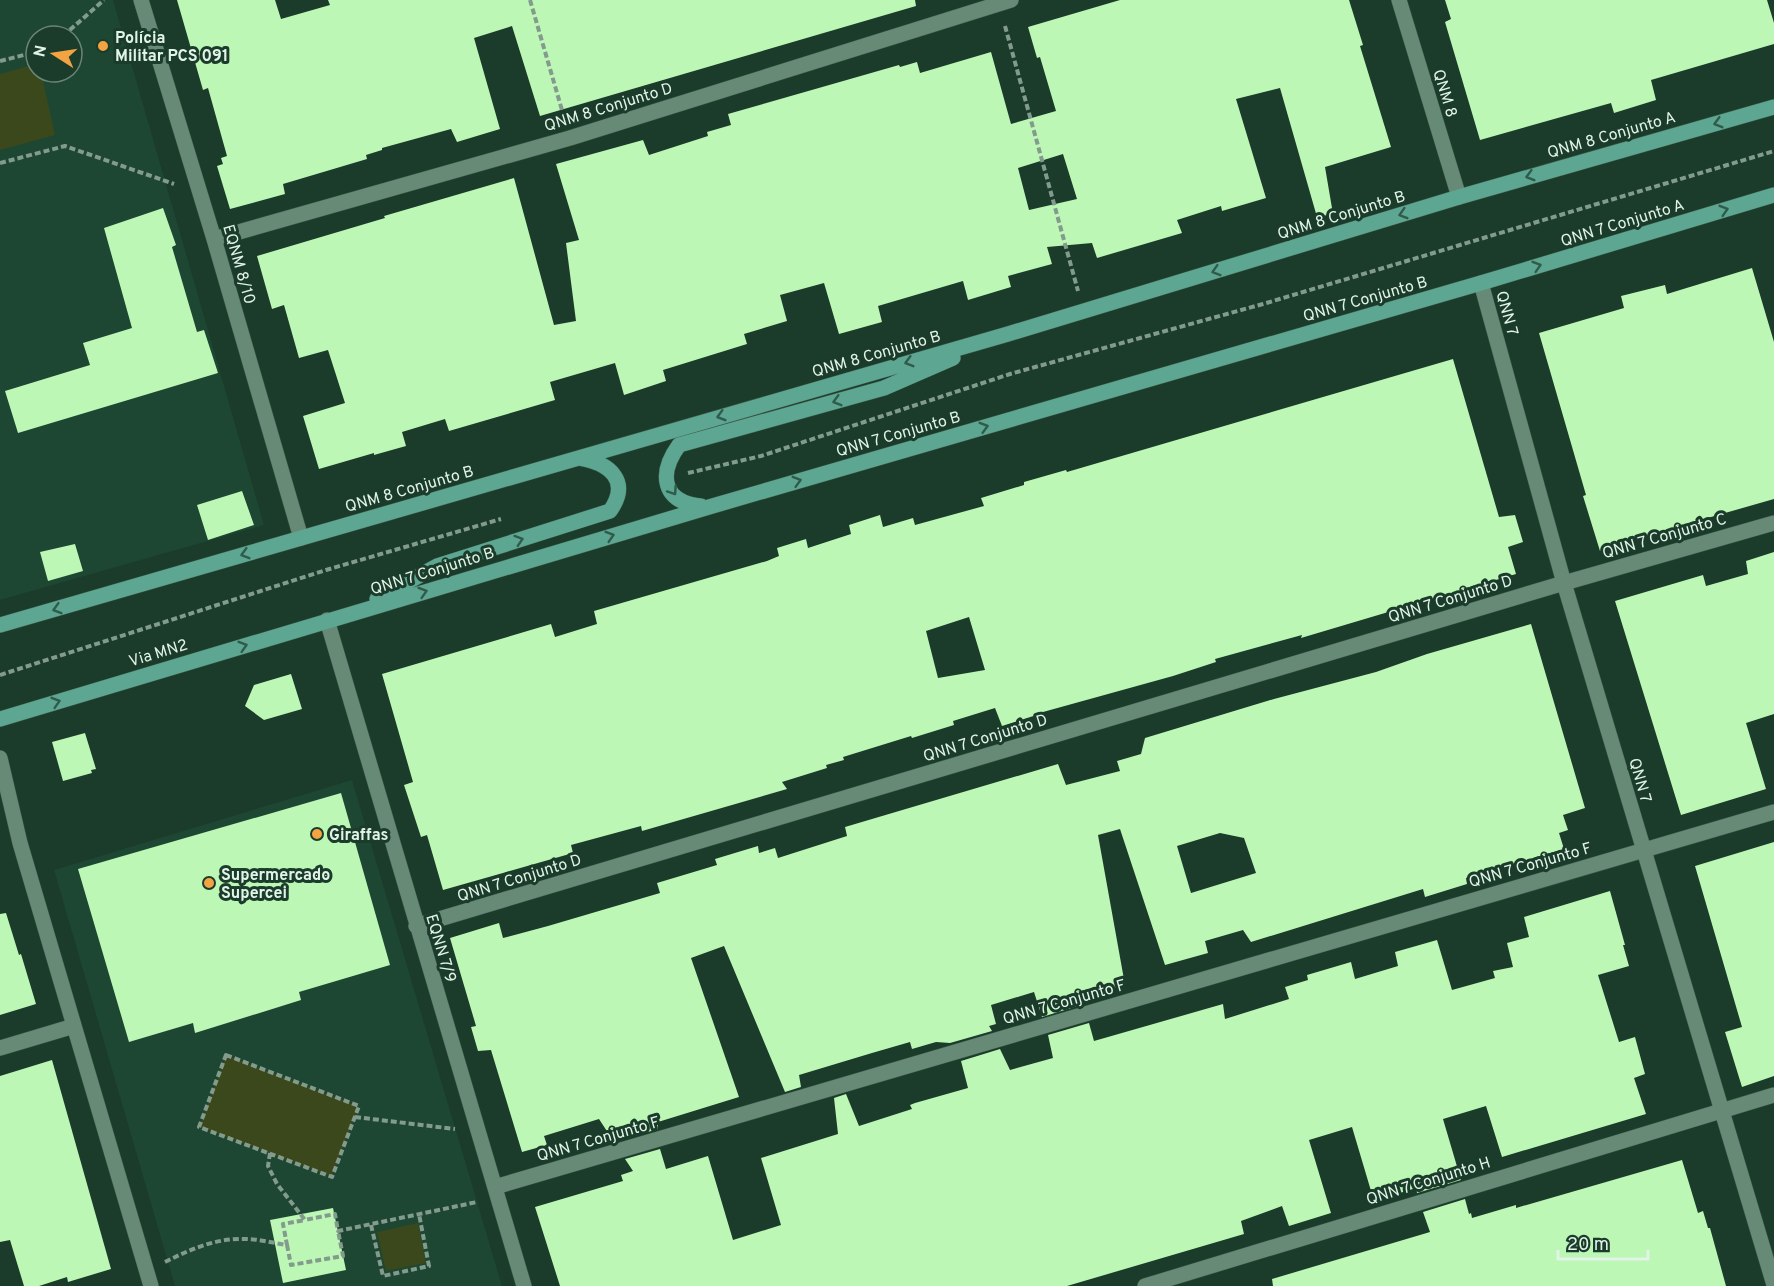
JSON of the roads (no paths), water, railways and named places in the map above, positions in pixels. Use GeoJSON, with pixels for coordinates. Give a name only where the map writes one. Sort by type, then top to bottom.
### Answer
{"type":"FeatureCollection","features":[{"type":"Feature","properties":{"kind":"main road","name":"QNM 8 Conjunto A"},"geometry":{"type":"LineString","coordinates":[[1459,197],[1774,107]]}},
{"type":"Feature","properties":{"kind":"main road","name":"QNN 7 Conjunto A"},"geometry":{"type":"LineString","coordinates":[[1481,283],[1774,195]]}},
{"type":"Feature","properties":{"kind":"main road","name":"QNM 8 Conjunto B"},"geometry":{"type":"LineString","coordinates":[[301,538],[1084,312],[1459,197]]}},
{"type":"Feature","properties":{"kind":"main road","name":"QNN 7 Conjunto B"},"geometry":{"type":"LineString","coordinates":[[327,620],[1481,283]]}},
{"type":"Feature","properties":{"kind":"main road"},"geometry":{"type":"LineString","coordinates":[[709,507],[685,504],[675,497],[665,479],[669,459],[679,446],[884,388],[1008,334]]}},
{"type":"Feature","properties":{"kind":"main road"},"geometry":{"type":"LineString","coordinates":[[351,613],[437,566],[610,512],[618,500],[616,477],[602,464],[577,458]]}},
{"type":"Feature","properties":{"kind":"main road"},"geometry":{"type":"LineString","coordinates":[[4,625],[301,538]]}},
{"type":"Feature","properties":{"kind":"main road","name":"Via MN2"},"geometry":{"type":"LineString","coordinates":[[0,719],[327,620]]}},
{"type":"Feature","properties":{"kind":"street","name":"EQNM 8/10"},"geometry":{"type":"LineString","coordinates":[[141,0],[214,239],[301,538]]}},
{"type":"Feature","properties":{"kind":"street","name":"QNM 8"},"geometry":{"type":"LineString","coordinates":[[1399,0],[1459,197]]}},
{"type":"Feature","properties":{"kind":"street","name":"QNM 8 Conjunto D"},"geometry":{"type":"LineString","coordinates":[[214,239],[570,138],[1005,2]]}},
{"type":"Feature","properties":{"kind":"street","name":"QNN 7"},"geometry":{"type":"LineString","coordinates":[[1481,283],[1564,583],[1774,1285]]}},
{"type":"Feature","properties":{"kind":"street","name":"QNN 7 Conjunto C"},"geometry":{"type":"LineString","coordinates":[[1564,583],[1774,523]]}},
{"type":"Feature","properties":{"kind":"street","name":"QNN 7 Conjunto D"},"geometry":{"type":"LineString","coordinates":[[416,926],[1564,583]]}},
{"type":"Feature","properties":{"kind":"street","name":"EQNN 7/9"},"geometry":{"type":"LineString","coordinates":[[327,620],[524,1286]]}},
{"type":"Feature","properties":{"kind":"street"},"geometry":{"type":"LineString","coordinates":[[0,758],[20,843],[151,1286]]}},
{"type":"Feature","properties":{"kind":"street","name":"QNN 7 Conjunto F"},"geometry":{"type":"LineString","coordinates":[[496,1192],[1643,849],[1774,812]]}},
{"type":"Feature","properties":{"kind":"street"},"geometry":{"type":"LineString","coordinates":[[0,1048],[74,1026]]}},
{"type":"Feature","properties":{"kind":"street","name":"QNN 7 Conjunto H"},"geometry":{"type":"LineString","coordinates":[[1145,1286],[1774,1095]]}},
{"type":"Feature","properties":{"kind":"place","name":"Polícia Militar PCS 091"},"geometry":{"type":"Point","coordinates":[103,46]}},
{"type":"Feature","properties":{"kind":"place","name":"Giraffas"},"geometry":{"type":"Point","coordinates":[317,834]}},
{"type":"Feature","properties":{"kind":"place","name":"Supermercado Supercei"},"geometry":{"type":"Point","coordinates":[209,883]}}]}
